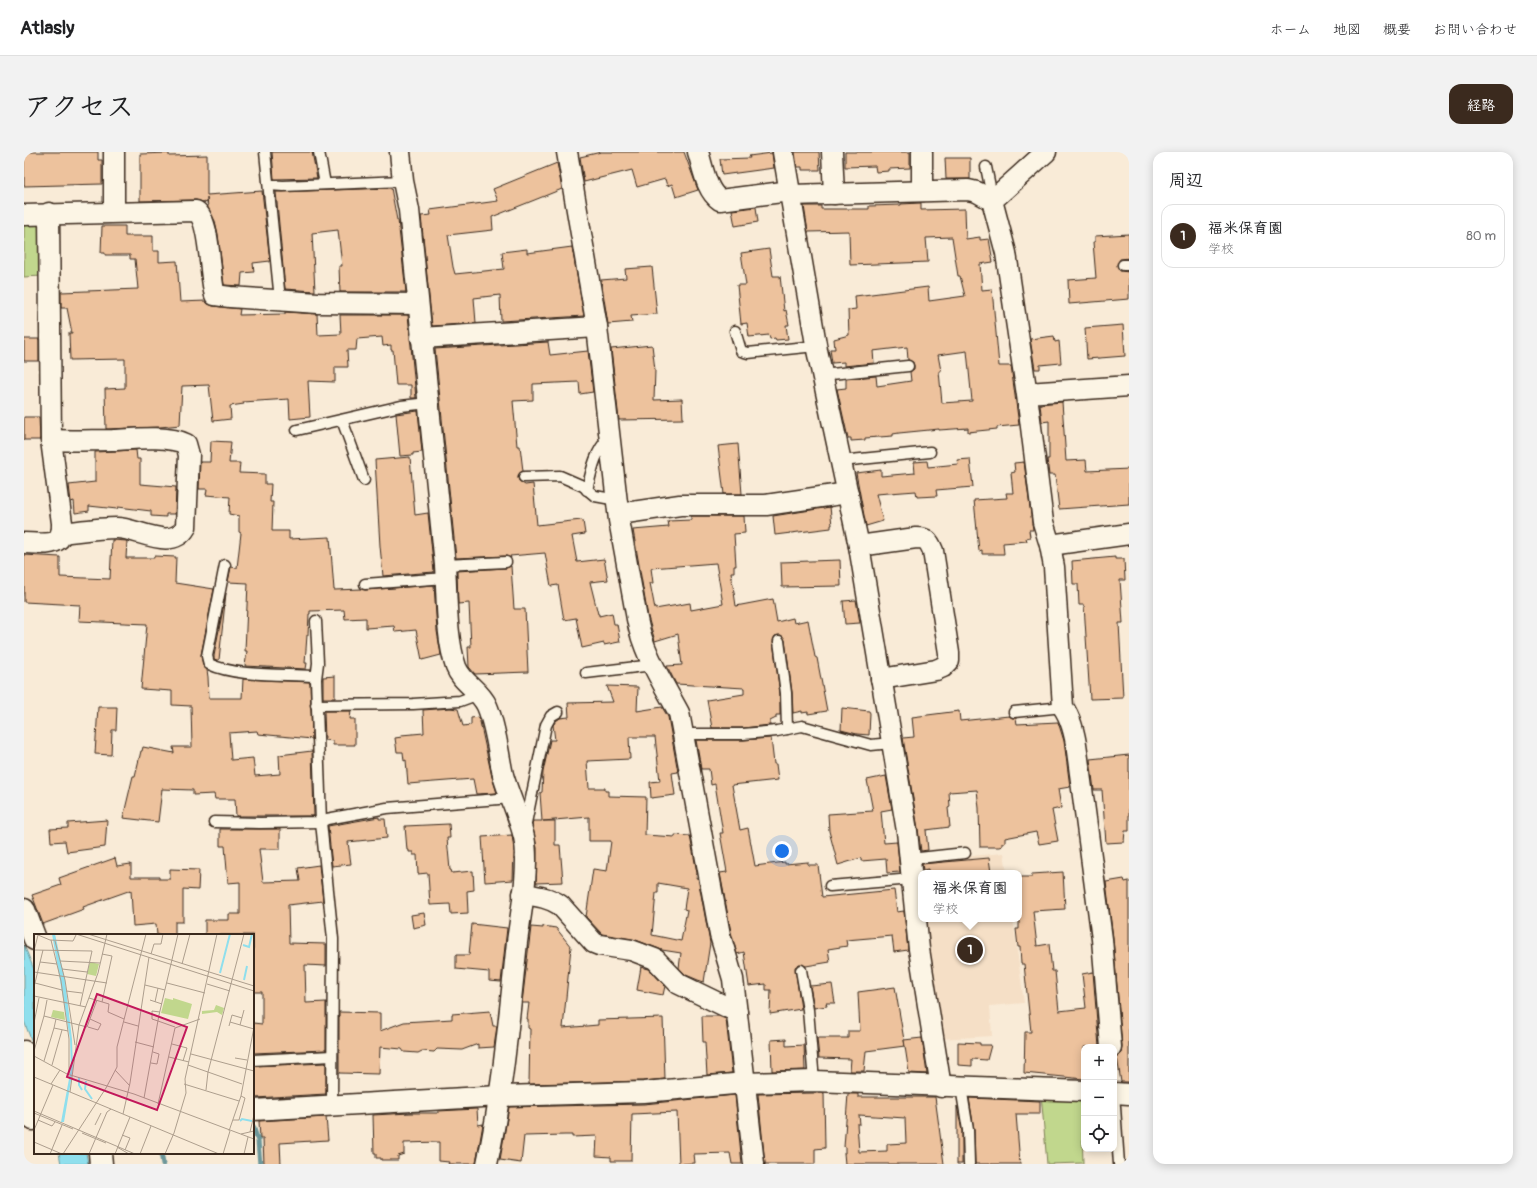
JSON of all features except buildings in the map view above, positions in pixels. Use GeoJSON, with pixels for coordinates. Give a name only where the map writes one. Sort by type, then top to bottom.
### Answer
{"type":"FeatureCollection","features":[{"type":"Feature","properties":{"kind":"street"},"geometry":{"type":"LineString","coordinates":[[114,152],[114,212]]}},
{"type":"Feature","properties":{"kind":"street"},"geometry":{"type":"LineString","coordinates":[[400,152],[403,181],[409,210],[448,613],[456,667],[466,683],[479,694],[486,704],[491,716],[503,773],[521,827],[526,857],[500,1096],[487,1164]]}},
{"type":"Feature","properties":{"kind":"street"},"geometry":{"type":"LineString","coordinates":[[567,152],[597,327],[619,520],[639,630],[653,665],[678,713],[720,935],[734,979],[754,1164]]}},
{"type":"Feature","properties":{"kind":"street"},"geometry":{"type":"LineString","coordinates":[[698,152],[711,191],[715,197],[720,200],[790,194],[968,190],[977,192],[993,201]]}},
{"type":"Feature","properties":{"kind":"street"},"geometry":{"type":"LineString","coordinates":[[783,152],[816,346],[859,546],[907,831],[919,949],[941,1086]]}},
{"type":"Feature","properties":{"kind":"street"},"geometry":{"type":"LineString","coordinates":[[832,152],[834,194]]}},
{"type":"Feature","properties":{"kind":"street"},"geometry":{"type":"LineString","coordinates":[[922,152],[922,191]]}},
{"type":"Feature","properties":{"kind":"street"},"geometry":{"type":"LineString","coordinates":[[993,201],[1046,152]]}},
{"type":"Feature","properties":{"kind":"street"},"geometry":{"type":"LineString","coordinates":[[993,201],[1006,253],[1027,393],[1044,522],[1054,567],[1064,707],[1069,715],[1078,751],[1102,938],[1111,1044]]}},
{"type":"Feature","properties":{"kind":"street"},"geometry":{"type":"LineString","coordinates":[[24,214],[196,211],[200,214],[206,227],[215,295],[318,303],[418,304]]}},
{"type":"Feature","properties":{"kind":"street"},"geometry":{"type":"LineString","coordinates":[[24,543],[52,543],[59,539],[62,523],[51,440],[49,213]]}},
{"type":"Feature","properties":{"kind":"street"},"geometry":{"type":"LineString","coordinates":[[421,338],[597,327]]}},
{"type":"Feature","properties":{"kind":"street"},"geometry":{"type":"LineString","coordinates":[[1027,393],[1129,386]]}},
{"type":"Feature","properties":{"kind":"street"},"geometry":{"type":"LineString","coordinates":[[51,440],[178,440],[186,444],[189,455],[186,527],[183,533],[169,538],[154,537],[118,528],[61,533]]}},
{"type":"Feature","properties":{"kind":"street"},"geometry":{"type":"LineString","coordinates":[[618,507],[766,505],[848,493]]}},
{"type":"Feature","properties":{"kind":"street"},"geometry":{"type":"LineString","coordinates":[[1050,545],[1129,534]]}},
{"type":"Feature","properties":{"kind":"street"},"geometry":{"type":"LineString","coordinates":[[859,546],[924,538],[929,542],[934,559],[949,661],[943,667],[936,670],[881,679]]}},
{"type":"Feature","properties":{"kind":"street"},"geometry":{"type":"LineString","coordinates":[[523,894],[543,897],[560,905],[594,943],[631,950],[655,959],[679,984],[738,1012]]}},
{"type":"Feature","properties":{"kind":"street"},"geometry":{"type":"LineString","coordinates":[[24,910],[34,936]]}},
{"type":"Feature","properties":{"kind":"street"},"geometry":{"type":"LineString","coordinates":[[24,1051],[26,1058],[31,1120]]}},
{"type":"Feature","properties":{"kind":"street"},"geometry":{"type":"LineString","coordinates":[[254,1110],[500,1096],[644,1092],[745,1083],[814,1081],[1081,1091]]}},
{"type":"Feature","properties":{"kind":"street"},"geometry":{"type":"LineString","coordinates":[[1117,1092],[1129,1094]]}},
{"type":"Feature","properties":{"kind":"street"},"geometry":{"type":"LineString","coordinates":[[100,1154],[102,1164]]}},
{"type":"Feature","properties":{"kind":"lane"},"geometry":{"type":"LineString","coordinates":[[265,152],[280,300]]}},
{"type":"Feature","properties":{"kind":"lane"},"geometry":{"type":"LineString","coordinates":[[319,152],[324,184]]}},
{"type":"Feature","properties":{"kind":"lane"},"geometry":{"type":"LineString","coordinates":[[986,167],[993,201]]}},
{"type":"Feature","properties":{"kind":"lane"},"geometry":{"type":"LineString","coordinates":[[269,185],[283,186],[403,181]]}},
{"type":"Feature","properties":{"kind":"lane"},"geometry":{"type":"LineString","coordinates":[[735,331],[743,353],[816,346]]}},
{"type":"Feature","properties":{"kind":"lane"},"geometry":{"type":"LineString","coordinates":[[822,375],[908,366]]}},
{"type":"Feature","properties":{"kind":"lane"},"geometry":{"type":"LineString","coordinates":[[297,430],[401,406],[428,403]]}},
{"type":"Feature","properties":{"kind":"lane"},"geometry":{"type":"LineString","coordinates":[[342,420],[364,480]]}},
{"type":"Feature","properties":{"kind":"lane"},"geometry":{"type":"LineString","coordinates":[[587,490],[591,473],[599,452],[603,444],[610,437]]}},
{"type":"Feature","properties":{"kind":"lane"},"geometry":{"type":"LineString","coordinates":[[840,461],[930,452]]}},
{"type":"Feature","properties":{"kind":"lane"},"geometry":{"type":"LineString","coordinates":[[524,477],[560,476],[583,486],[595,496],[618,507]]}},
{"type":"Feature","properties":{"kind":"lane"},"geometry":{"type":"LineString","coordinates":[[365,584],[506,562]]}},
{"type":"Feature","properties":{"kind":"lane"},"geometry":{"type":"LineString","coordinates":[[225,565],[207,656],[209,664],[219,668],[242,672],[312,676],[316,679]]}},
{"type":"Feature","properties":{"kind":"lane"},"geometry":{"type":"LineString","coordinates":[[316,621],[318,663],[316,679],[316,705],[321,822],[334,939],[332,1106]]}},
{"type":"Feature","properties":{"kind":"lane"},"geometry":{"type":"LineString","coordinates":[[779,641],[786,693],[787,729]]}},
{"type":"Feature","properties":{"kind":"lane"},"geometry":{"type":"LineString","coordinates":[[586,673],[653,665]]}},
{"type":"Feature","properties":{"kind":"lane"},"geometry":{"type":"LineString","coordinates":[[316,705],[413,704],[460,701],[479,694]]}},
{"type":"Feature","properties":{"kind":"lane"},"geometry":{"type":"LineString","coordinates":[[1014,712],[1064,707]]}},
{"type":"Feature","properties":{"kind":"lane"},"geometry":{"type":"LineString","coordinates":[[521,827],[526,823],[546,725],[551,716],[558,712]]}},
{"type":"Feature","properties":{"kind":"lane"},"geometry":{"type":"LineString","coordinates":[[682,734],[743,734],[802,726],[871,745],[891,743]]}},
{"type":"Feature","properties":{"kind":"lane"},"geometry":{"type":"LineString","coordinates":[[214,822],[321,822],[327,819],[387,808],[511,798]]}},
{"type":"Feature","properties":{"kind":"lane"},"geometry":{"type":"LineString","coordinates":[[910,859],[965,853]]}},
{"type":"Feature","properties":{"kind":"lane"},"geometry":{"type":"LineString","coordinates":[[830,886],[912,879]]}},
{"type":"Feature","properties":{"kind":"lane"},"geometry":{"type":"LineString","coordinates":[[801,970],[808,1010],[814,1081]]}},
{"type":"Feature","properties":{"kind":"lane"},"geometry":{"type":"LineString","coordinates":[[254,1060],[332,1056]]}},
{"type":"Feature","properties":{"kind":"lane"},"geometry":{"type":"LineString","coordinates":[[961,1087],[968,1130],[969,1164]]}},
{"type":"Feature","properties":{"kind":"lane"},"geometry":{"type":"LineString","coordinates":[[1116,1116],[1119,1164]]}},
{"type":"Feature","properties":{"kind":"shaded area"},"geometry":{"type":"Polygon","coordinates":[[[1004,853],[1007,870],[918,870],[918,902],[914,864],[916,861],[1004,853]]]}},
{"type":"Feature","properties":{"kind":"shaded area"},"geometry":{"type":"Polygon","coordinates":[[[920,922],[1013,922],[1024,1003],[990,1006],[992,1036],[939,1039],[935,1013],[932,1013],[927,986],[920,922]]]}},
{"type":"Feature","properties":{"kind":"green space"},"geometry":{"type":"Polygon","coordinates":[[[35,220],[42,228],[42,276],[24,277],[24,221],[35,220]]]}},
{"type":"Feature","properties":{"kind":"green space"},"geometry":{"type":"Polygon","coordinates":[[[1041,1093],[1081,1095],[1081,1152],[1083,1152],[1083,1163],[1047,1164],[1041,1093]]]}},
{"type":"Feature","properties":{"kind":"water"},"geometry":{"type":"Polygon","coordinates":[[[24,945],[34,970],[34,1047],[24,1021],[24,945]]]}},
{"type":"Feature","properties":{"kind":"water"},"geometry":{"type":"Polygon","coordinates":[[[59,1154],[86,1154],[88,1164],[61,1164],[59,1154]]]}},
{"type":"Feature","properties":{"kind":"waterway"},"geometry":{"type":"LineString","coordinates":[[254,1129],[258,1141],[260,1164]]}},
{"type":"Feature","properties":{"kind":"waterway"},"geometry":{"type":"LineString","coordinates":[[161,1154],[163,1164]]}},
{"type":"Feature","properties":{"kind":"place","name":"福米保育園"},"geometry":{"type":"Point","coordinates":[970,950]}}]}
